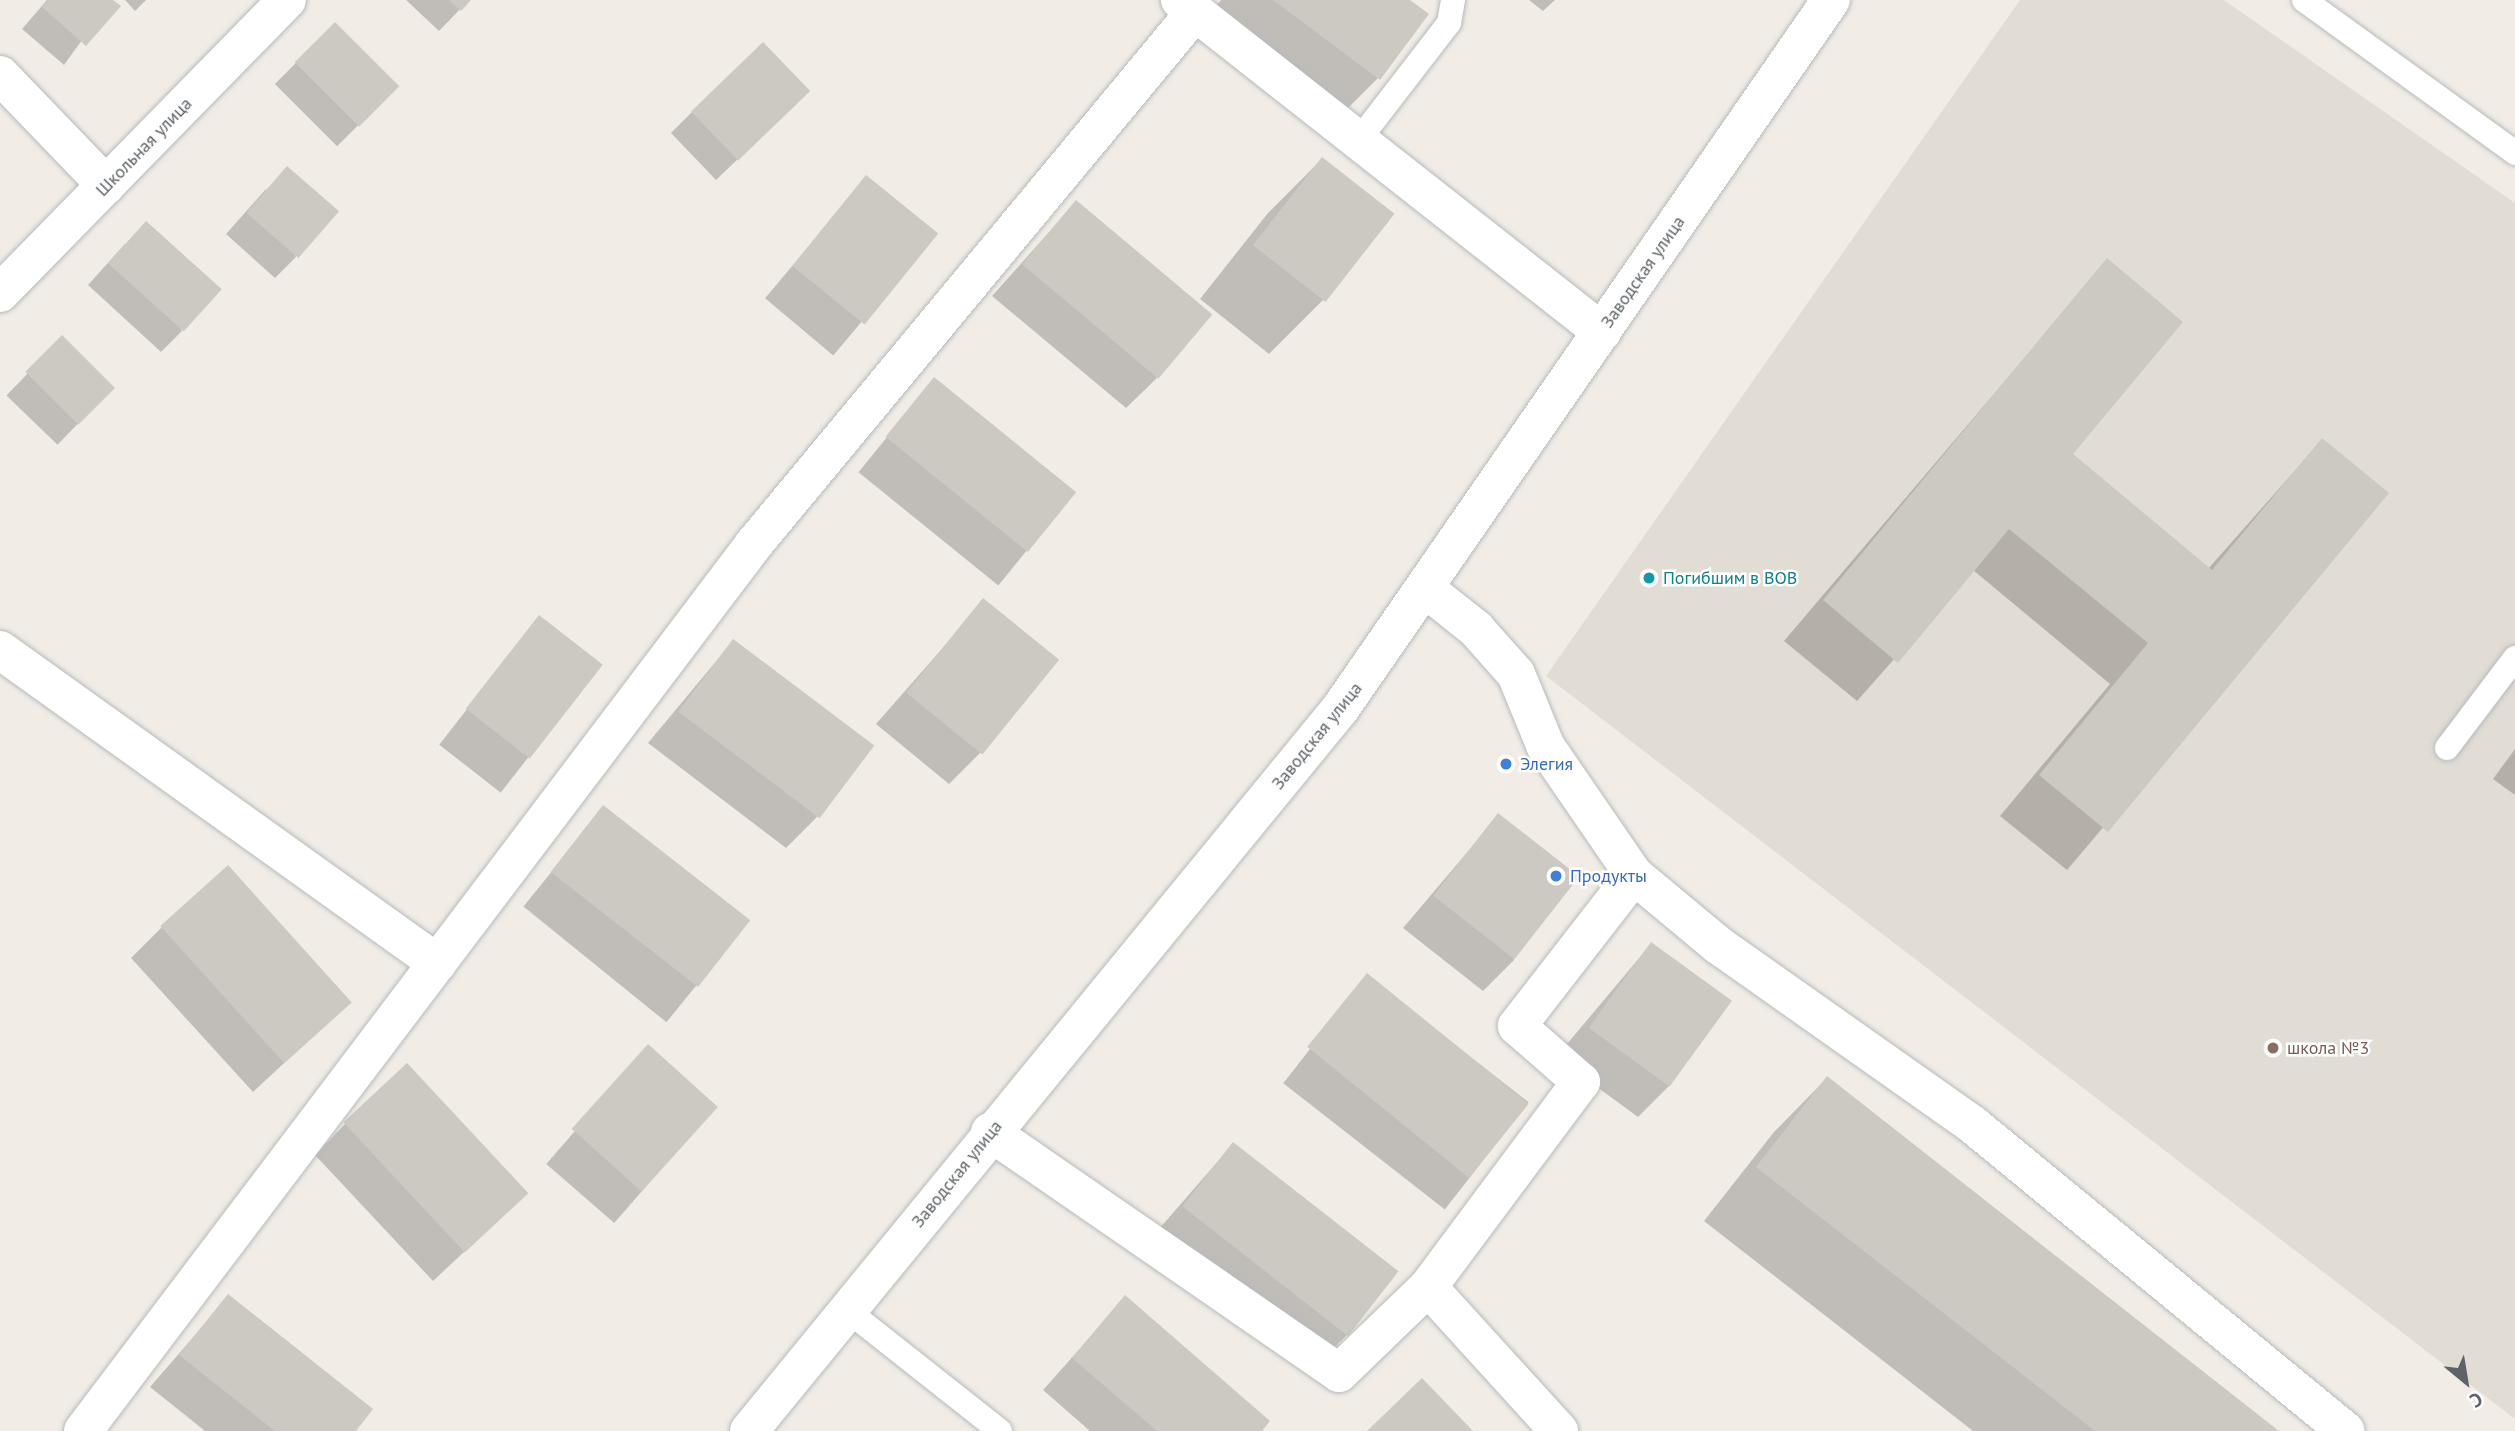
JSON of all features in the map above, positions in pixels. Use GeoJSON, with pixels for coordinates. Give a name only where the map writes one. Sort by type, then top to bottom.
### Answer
{"type":"FeatureCollection","features":[{"type":"Feature","properties":{"kind":"street","name":"Школьная улица"},"geometry":{"type":"LineString","coordinates":[[0,293],[287,0]]}},
{"type":"Feature","properties":{"kind":"street","name":"Заводская улица"},"geometry":{"type":"LineString","coordinates":[[749,1431],[990,1132],[1340,709],[1427,590],[1831,0]]}},
{"type":"Feature","properties":{"kind":"street"},"geometry":{"type":"LineString","coordinates":[[83,1431],[754,544],[1187,6],[1602,332]]}},
{"type":"Feature","properties":{"kind":"street"},"geometry":{"type":"LineString","coordinates":[[0,75],[106,185]]}},
{"type":"Feature","properties":{"kind":"street"},"geometry":{"type":"LineString","coordinates":[[1427,590],[1476,629],[1516,674],[1546,747],[1634,875],[1718,945],[1973,1125],[2346,1431]]}},
{"type":"Feature","properties":{"kind":"street"},"geometry":{"type":"LineString","coordinates":[[0,650],[438,963]]}},
{"type":"Feature","properties":{"kind":"street"},"geometry":{"type":"LineString","coordinates":[[990,1132],[1339,1373],[1429,1287],[1581,1082],[1517,1026],[1634,875]]}},
{"type":"Feature","properties":{"kind":"street"},"geometry":{"type":"LineString","coordinates":[[1429,1287],[1559,1431]]}},
{"type":"Feature","properties":{"kind":"lane"},"geometry":{"type":"LineString","coordinates":[[1358,141],[1449,23],[1452,0]]}},
{"type":"Feature","properties":{"kind":"lane"},"geometry":{"type":"LineString","coordinates":[[2304,0],[2515,153]]}},
{"type":"Feature","properties":{"kind":"lane"},"geometry":{"type":"LineString","coordinates":[[2447,748],[2515,657]]}},
{"type":"Feature","properties":{"kind":"lane"},"geometry":{"type":"LineString","coordinates":[[847,1310],[1000,1431]]}},
{"type":"Feature","properties":{"kind":"shaded area","name":"школа №3"},"geometry":{"type":"Polygon","coordinates":[[[2020,0],[2224,0],[2515,203],[2515,1419],[1546,676],[2020,0]]]}},
{"type":"Feature","properties":{"kind":"building"},"geometry":{"type":"Polygon","coordinates":[[[48,0],[113,0],[121,6],[86,46],[42,7],[48,0]]]}},
{"type":"Feature","properties":{"kind":"building"},"geometry":{"type":"Polygon","coordinates":[[[449,0],[471,0],[461,11],[449,0]]]}},
{"type":"Feature","properties":{"kind":"building"},"geometry":{"type":"Polygon","coordinates":[[[1273,0],[1410,0],[1429,14],[1380,80],[1273,0]]]}},
{"type":"Feature","properties":{"kind":"building"},"geometry":{"type":"Polygon","coordinates":[[[335,22],[399,86],[359,127],[295,62],[335,22]]]}},
{"type":"Feature","properties":{"kind":"building"},"geometry":{"type":"Polygon","coordinates":[[[763,42],[810,91],[738,160],[691,111],[763,42]]]}},
{"type":"Feature","properties":{"kind":"building"},"geometry":{"type":"Polygon","coordinates":[[[1322,157],[1394,214],[1326,302],[1253,245],[1322,157]]]}},
{"type":"Feature","properties":{"kind":"building"},"geometry":{"type":"Polygon","coordinates":[[[287,166],[339,211],[298,258],[246,213],[287,166]]]}},
{"type":"Feature","properties":{"kind":"building"},"geometry":{"type":"Polygon","coordinates":[[[866,175],[938,234],[865,324],[792,266],[866,175]]]}},
{"type":"Feature","properties":{"kind":"building"},"geometry":{"type":"Polygon","coordinates":[[[1076,200],[1212,314],[1158,379],[1022,264],[1076,200]]]}},
{"type":"Feature","properties":{"kind":"building"},"geometry":{"type":"Polygon","coordinates":[[[146,221],[222,289],[184,332],[108,263],[146,221]]]}},
{"type":"Feature","properties":{"kind":"building"},"geometry":{"type":"Polygon","coordinates":[[[2107,258],[2183,322],[2073,454],[2212,570],[2322,438],[2389,493],[2108,832],[2039,775],[2148,643],[2009,529],[1898,663],[1823,600],[2107,258]]]}},
{"type":"Feature","properties":{"kind":"building"},"geometry":{"type":"Polygon","coordinates":[[[62,335],[115,388],[78,425],[25,372],[62,335]]]}},
{"type":"Feature","properties":{"kind":"building"},"geometry":{"type":"Polygon","coordinates":[[[934,377],[1076,492],[1028,552],[886,437],[934,377]]]}},
{"type":"Feature","properties":{"kind":"building"},"geometry":{"type":"Polygon","coordinates":[[[983,598],[1059,660],[982,754],[906,693],[983,598]]]}},
{"type":"Feature","properties":{"kind":"building"},"geometry":{"type":"Polygon","coordinates":[[[539,615],[603,665],[530,759],[466,709],[539,615]]]}},
{"type":"Feature","properties":{"kind":"building"},"geometry":{"type":"Polygon","coordinates":[[[733,639],[874,746],[820,818],[678,712],[733,639]]]}},
{"type":"Feature","properties":{"kind":"building"},"geometry":{"type":"Polygon","coordinates":[[[603,805],[750,920],[698,987],[551,872],[603,805]]]}},
{"type":"Feature","properties":{"kind":"building"},"geometry":{"type":"Polygon","coordinates":[[[1498,813],[1579,876],[1515,959],[1433,896],[1498,813]]]}},
{"type":"Feature","properties":{"kind":"building"},"geometry":{"type":"Polygon","coordinates":[[[228,865],[352,1002],[284,1063],[160,926],[228,865]]]}},
{"type":"Feature","properties":{"kind":"building"},"geometry":{"type":"Polygon","coordinates":[[[1651,942],[1732,1001],[1670,1087],[1589,1028],[1651,942]]]}},
{"type":"Feature","properties":{"kind":"building"},"geometry":{"type":"Polygon","coordinates":[[[1367,973],[1529,1104],[1469,1178],[1307,1047],[1367,973]]]}},
{"type":"Feature","properties":{"kind":"building"},"geometry":{"type":"Polygon","coordinates":[[[648,1044],[718,1107],[642,1192],[572,1129],[648,1044]]]}},
{"type":"Feature","properties":{"kind":"building"},"geometry":{"type":"Polygon","coordinates":[[[407,1063],[528,1193],[465,1253],[343,1122],[407,1063]]]}},
{"type":"Feature","properties":{"kind":"building"},"geometry":{"type":"Polygon","coordinates":[[[1827,1076],[2279,1431],[2095,1431],[1756,1167],[1827,1076]]]}},
{"type":"Feature","properties":{"kind":"building"},"geometry":{"type":"Polygon","coordinates":[[[1233,1142],[1398,1271],[1348,1336],[1183,1207],[1233,1142]]]}},
{"type":"Feature","properties":{"kind":"building"},"geometry":{"type":"Polygon","coordinates":[[[228,1294],[373,1409],[356,1431],[275,1431],[179,1355],[228,1294]]]}},
{"type":"Feature","properties":{"kind":"building"},"geometry":{"type":"Polygon","coordinates":[[[1125,1295],[1270,1421],[1262,1431],[1157,1431],[1072,1358],[1125,1295]]]}},
{"type":"Feature","properties":{"kind":"building"},"geometry":{"type":"Polygon","coordinates":[[[1422,1378],[1473,1431],[1367,1431],[1422,1378]]]}},
{"type":"Feature","properties":{"kind":"place","name":"Погибшим в ВОВ"},"geometry":{"type":"Point","coordinates":[1649,578]}},
{"type":"Feature","properties":{"kind":"place","name":"Элегия"},"geometry":{"type":"Point","coordinates":[1506,764]}},
{"type":"Feature","properties":{"kind":"place","name":"Продукты"},"geometry":{"type":"Point","coordinates":[1556,876]}},
{"type":"Feature","properties":{"kind":"place","name":"школа №3"},"geometry":{"type":"Point","coordinates":[2273,1048]}}]}
